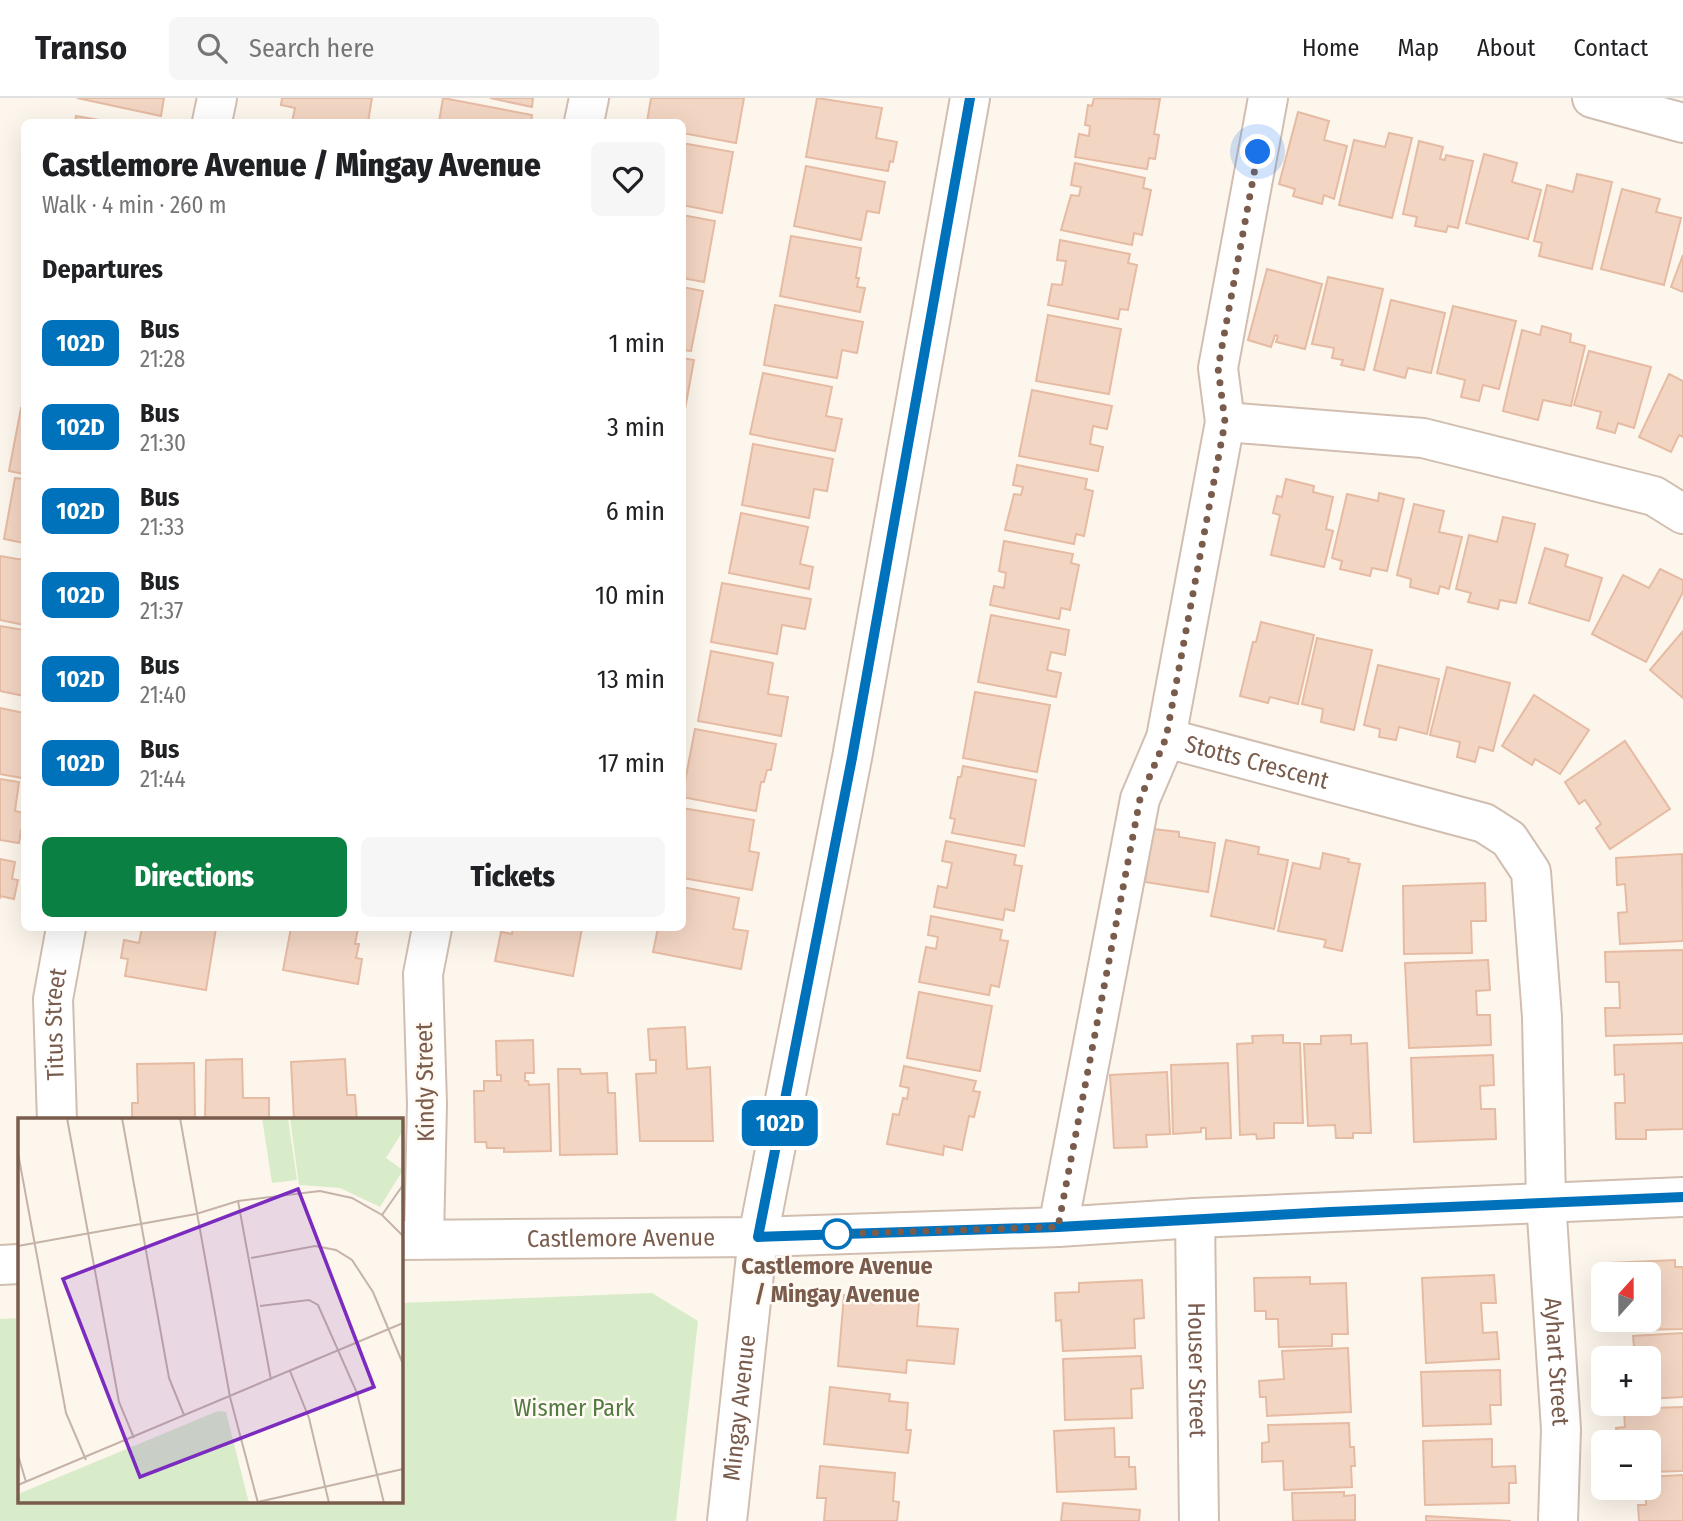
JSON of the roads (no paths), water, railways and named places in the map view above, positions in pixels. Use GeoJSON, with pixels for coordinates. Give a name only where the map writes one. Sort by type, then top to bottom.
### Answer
{"type":"FeatureCollection","features":[{"type":"Feature","properties":{"kind":"street"},"geometry":{"type":"LineString","coordinates":[[213,119],[217,98]]}},
{"type":"Feature","properties":{"kind":"street"},"geometry":{"type":"LineString","coordinates":[[585,119],[589,98]]}},
{"type":"Feature","properties":{"kind":"street","name":"Mingay Avenue"},"geometry":{"type":"LineString","coordinates":[[727,1521],[758,1237],[852,758],[970,98]]}},
{"type":"Feature","properties":{"kind":"street","name":"Stotts Crescent"},"geometry":{"type":"LineString","coordinates":[[1268,98],[1218,368],[1225,422],[1166,738],[1484,823],[1509,839],[1531,872],[1542,1017],[1546,1201]]}},
{"type":"Feature","properties":{"kind":"street"},"geometry":{"type":"LineString","coordinates":[[1592,98],[1683,123]]}},
{"type":"Feature","properties":{"kind":"street"},"geometry":{"type":"LineString","coordinates":[[1225,422],[1423,438],[1654,496],[1683,514]]}},
{"type":"Feature","properties":{"kind":"street"},"geometry":{"type":"LineString","coordinates":[[1058,1227],[1140,799],[1166,738]]}},
{"type":"Feature","properties":{"kind":"street","name":"Titus Street"},"geometry":{"type":"LineString","coordinates":[[57,1118],[53,999],[65,931]]}},
{"type":"Feature","properties":{"kind":"street","name":"Kindy Street"},"geometry":{"type":"LineString","coordinates":[[412,1239],[427,1104],[424,974],[431,931]]}},
{"type":"Feature","properties":{"kind":"street","name":"Castlemore Avenue"},"geometry":{"type":"LineString","coordinates":[[412,1239],[758,1237],[1058,1227],[1546,1201],[1683,1197]]}},
{"type":"Feature","properties":{"kind":"street","name":"Ayhart Street"},"geometry":{"type":"LineString","coordinates":[[1546,1201],[1562,1429],[1558,1521]]}},
{"type":"Feature","properties":{"kind":"street","name":"Houser Street"},"geometry":{"type":"LineString","coordinates":[[1195,1218],[1199,1521]]}},
{"type":"Feature","properties":{"kind":"street"},"geometry":{"type":"LineString","coordinates":[[0,1265],[18,1264]]}},
{"type":"Feature","properties":{"kind":"place","name":"Castlemore Avenue / Mingay Avenue"},"geometry":{"type":"Point","coordinates":[837,1234]}},
{"type":"Feature","properties":{"kind":"park label","name":"Wismer Park"},"geometry":{"type":"Point","coordinates":[574,1408]}}]}
